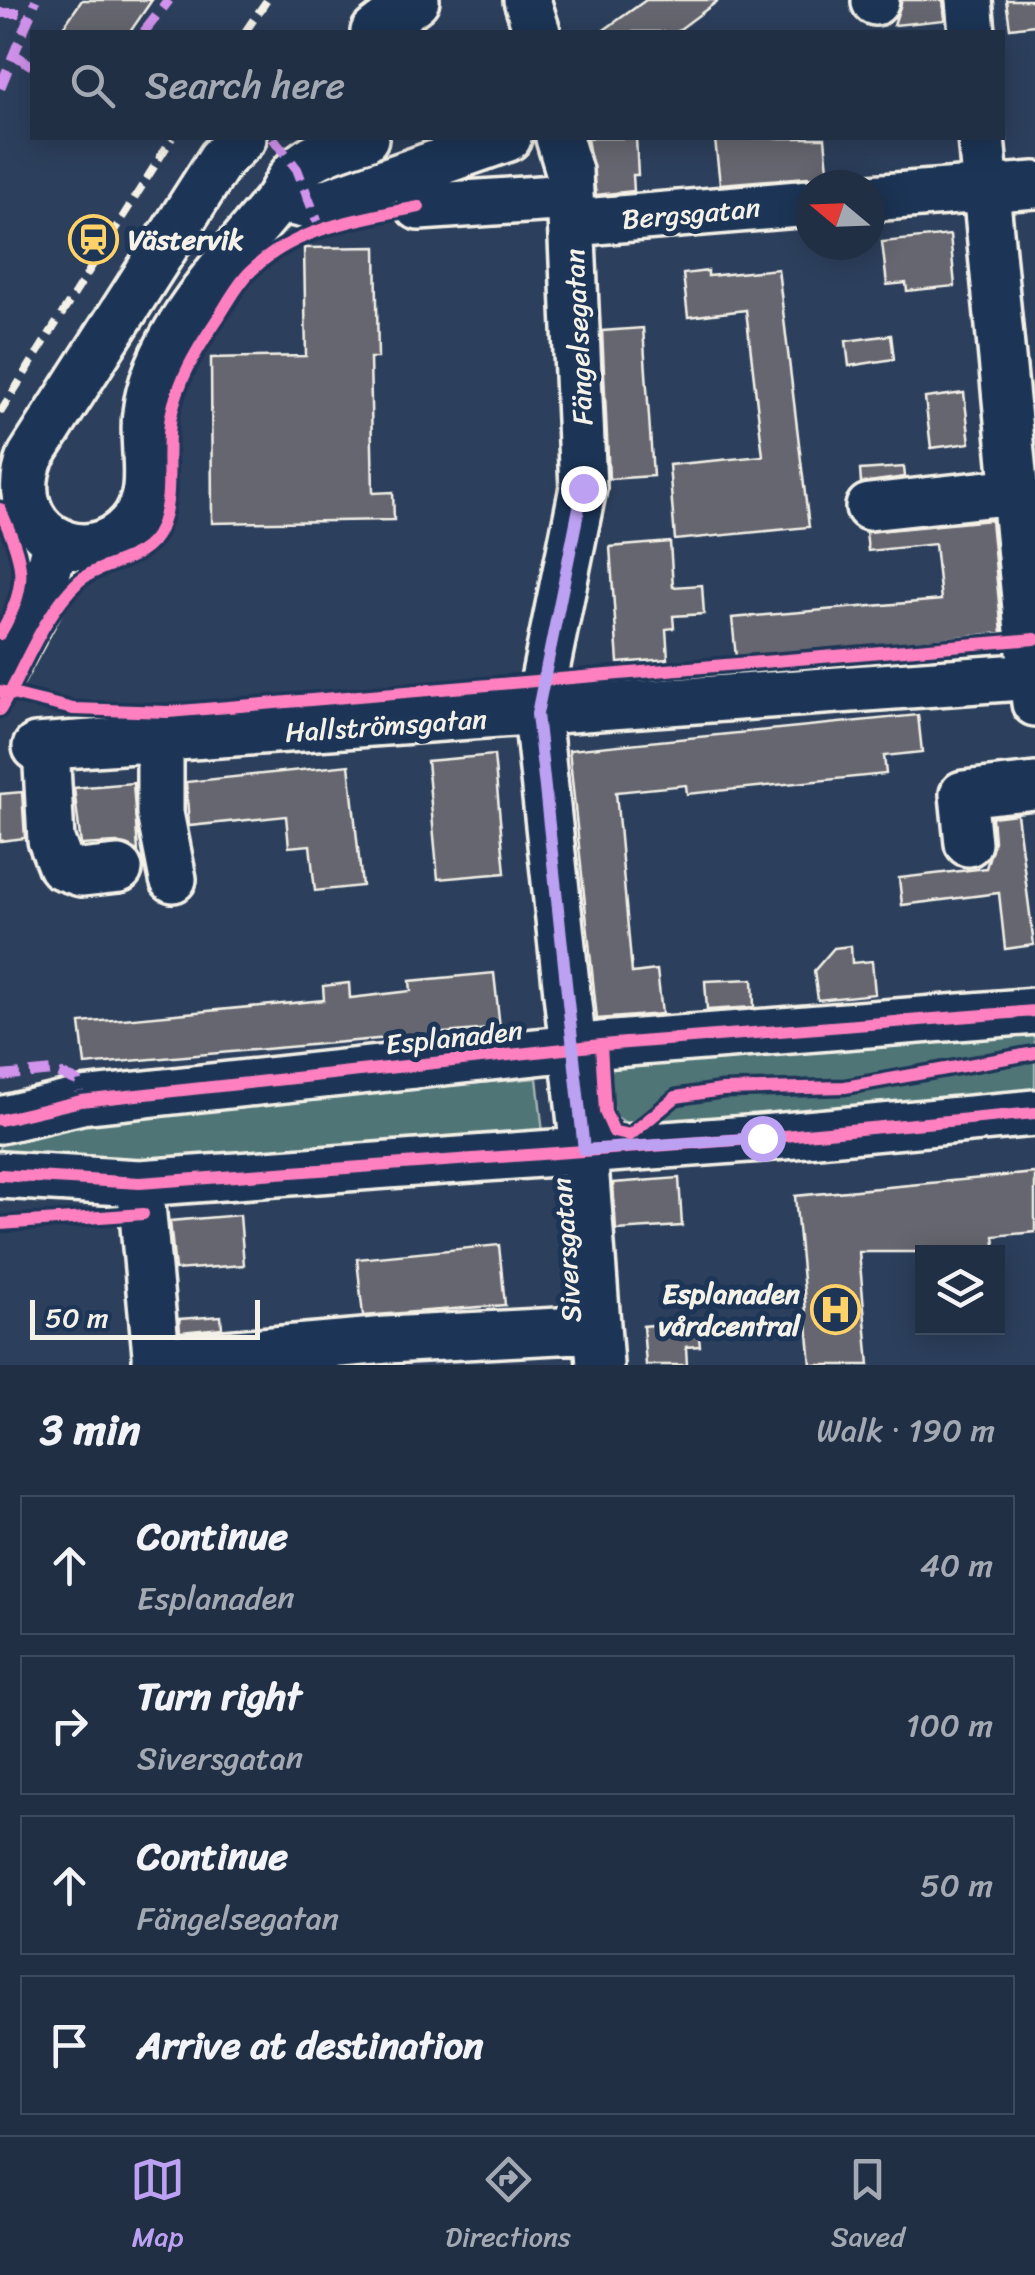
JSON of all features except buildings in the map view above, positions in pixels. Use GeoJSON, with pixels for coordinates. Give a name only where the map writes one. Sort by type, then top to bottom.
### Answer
{"type":"FeatureCollection","features":[{"type":"Feature","properties":{"kind":"street"},"geometry":{"type":"LineString","coordinates":[[377,30],[416,0]]}},
{"type":"Feature","properties":{"kind":"street"},"geometry":{"type":"LineString","coordinates":[[527,0],[535,30]]}},
{"type":"Feature","properties":{"kind":"street"},"geometry":{"type":"LineString","coordinates":[[969,0],[972,30]]}},
{"type":"Feature","properties":{"kind":"street"},"geometry":{"type":"LineString","coordinates":[[241,140],[221,159],[30,456],[21,481],[23,502],[34,525],[56,539],[74,546],[98,544],[125,531],[135,519],[147,482],[145,414],[162,358],[214,280],[297,169],[329,150],[359,140]]}},
{"type":"Feature","properties":{"kind":"street"},"geometry":{"type":"LineString","coordinates":[[278,199],[314,207],[502,140]]}},
{"type":"Feature","properties":{"kind":"street","name":"Fängelsegatan"},"geometry":{"type":"LineString","coordinates":[[537,714],[583,488],[569,171],[560,140]]}},
{"type":"Feature","properties":{"kind":"street"},"geometry":{"type":"LineString","coordinates":[[982,140],[1034,685]]}},
{"type":"Feature","properties":{"kind":"street"},"geometry":{"type":"LineString","coordinates":[[885,197],[1035,185]]}},
{"type":"Feature","properties":{"kind":"street","name":"Bergsgatan"},"geometry":{"type":"LineString","coordinates":[[420,207],[571,210],[795,203]]}},
{"type":"Feature","properties":{"kind":"street"},"geometry":{"type":"LineString","coordinates":[[869,506],[1015,491]]}},
{"type":"Feature","properties":{"kind":"street"},"geometry":{"type":"LineString","coordinates":[[0,676],[41,600],[56,539]]}},
{"type":"Feature","properties":{"kind":"street","name":"Hallströmsgatan"},"geometry":{"type":"LineString","coordinates":[[119,869],[82,873],[61,866],[51,840],[41,747],[1034,685]]}},
{"type":"Feature","properties":{"kind":"street","name":"Siversgatan"},"geometry":{"type":"LineString","coordinates":[[537,714],[570,1049],[584,1150],[598,1347]]}},
{"type":"Feature","properties":{"kind":"street"},"geometry":{"type":"LineString","coordinates":[[160,741],[160,813],[173,879]]}},
{"type":"Feature","properties":{"kind":"street"},"geometry":{"type":"LineString","coordinates":[[968,843],[963,794],[1035,786]]}},
{"type":"Feature","properties":{"kind":"street","name":"Esplanaden"},"geometry":{"type":"LineString","coordinates":[[0,1120],[81,1101],[570,1049],[1035,1010]]}},
{"type":"Feature","properties":{"kind":"street"},"geometry":{"type":"LineString","coordinates":[[0,1175],[140,1183],[1035,1112]]}},
{"type":"Feature","properties":{"kind":"street"},"geometry":{"type":"LineString","coordinates":[[140,1183],[156,1362],[387,1340],[598,1347]]}},
{"type":"Feature","properties":{"kind":"green space"},"geometry":{"type":"Polygon","coordinates":[[[1035,1033],[1035,1100],[642,1133],[615,1116],[609,1085],[612,1060],[1035,1033]]]}},
{"type":"Feature","properties":{"kind":"green space"},"geometry":{"type":"Polygon","coordinates":[[[537,1078],[543,1133],[92,1168],[0,1164],[0,1135],[93,1116],[537,1078]]]}},
{"type":"Feature","properties":{"kind":"railway"},"geometry":{"type":"LineString","coordinates":[[246,30],[267,0]]}},
{"type":"Feature","properties":{"kind":"railway"},"geometry":{"type":"LineString","coordinates":[[0,413],[171,140]]}},
{"type":"Feature","properties":{"kind":"marked path"},"geometry":{"type":"LineString","coordinates":[[0,88],[36,0]]}},
{"type":"Feature","properties":{"kind":"marked path"},"geometry":{"type":"LineString","coordinates":[[146,30],[169,0]]}},
{"type":"Feature","properties":{"kind":"marked path"},"geometry":{"type":"LineString","coordinates":[[0,13],[30,13]]}},
{"type":"Feature","properties":{"kind":"marked path"},"geometry":{"type":"LineString","coordinates":[[15,55],[30,65]]}},
{"type":"Feature","properties":{"kind":"marked path"},"geometry":{"type":"LineString","coordinates":[[275,140],[297,169],[321,231]]}},
{"type":"Feature","properties":{"kind":"marked path"},"geometry":{"type":"LineString","coordinates":[[0,1076],[53,1071],[77,1081],[81,1101]]}},
{"type":"Feature","properties":{"kind":"cycle path"},"geometry":{"type":"LineString","coordinates":[[0,710],[66,594],[89,574],[145,549],[160,529],[167,501],[169,430],[178,391],[202,344],[246,276],[268,256],[308,235],[419,207]]}},
{"type":"Feature","properties":{"kind":"cycle path"},"geometry":{"type":"LineString","coordinates":[[0,509],[14,543],[20,572],[16,600],[0,634]]}},
{"type":"Feature","properties":{"kind":"cycle path"},"geometry":{"type":"LineString","coordinates":[[0,691],[73,709],[168,712],[1035,639]]}},
{"type":"Feature","properties":{"kind":"cycle path"},"geometry":{"type":"LineString","coordinates":[[0,1120],[81,1101],[601,1045],[1035,1011]]}},
{"type":"Feature","properties":{"kind":"cycle path"},"geometry":{"type":"LineString","coordinates":[[601,1045],[605,1112],[614,1132],[630,1135],[676,1097],[722,1090],[845,1087],[1035,1053]]}},
{"type":"Feature","properties":{"kind":"cycle path"},"geometry":{"type":"LineString","coordinates":[[0,1175],[140,1183],[762,1138],[1035,1113]]}},
{"type":"Feature","properties":{"kind":"cycle path"},"geometry":{"type":"LineString","coordinates":[[0,1224],[143,1214]]}},
{"type":"Feature","properties":{"kind":"place","name":"Västervik"},"geometry":{"type":"Point","coordinates":[93,239]}},
{"type":"Feature","properties":{"kind":"place","name":"Esplanaden vårdcentral"},"geometry":{"type":"Point","coordinates":[835,1309]}},
{"type":"Feature","properties":{"kind":"route"},"geometry":{"type":"LineString","coordinates":[[583,488],[537,714],[570,1049],[584,1150],[762,1138]]}}]}
